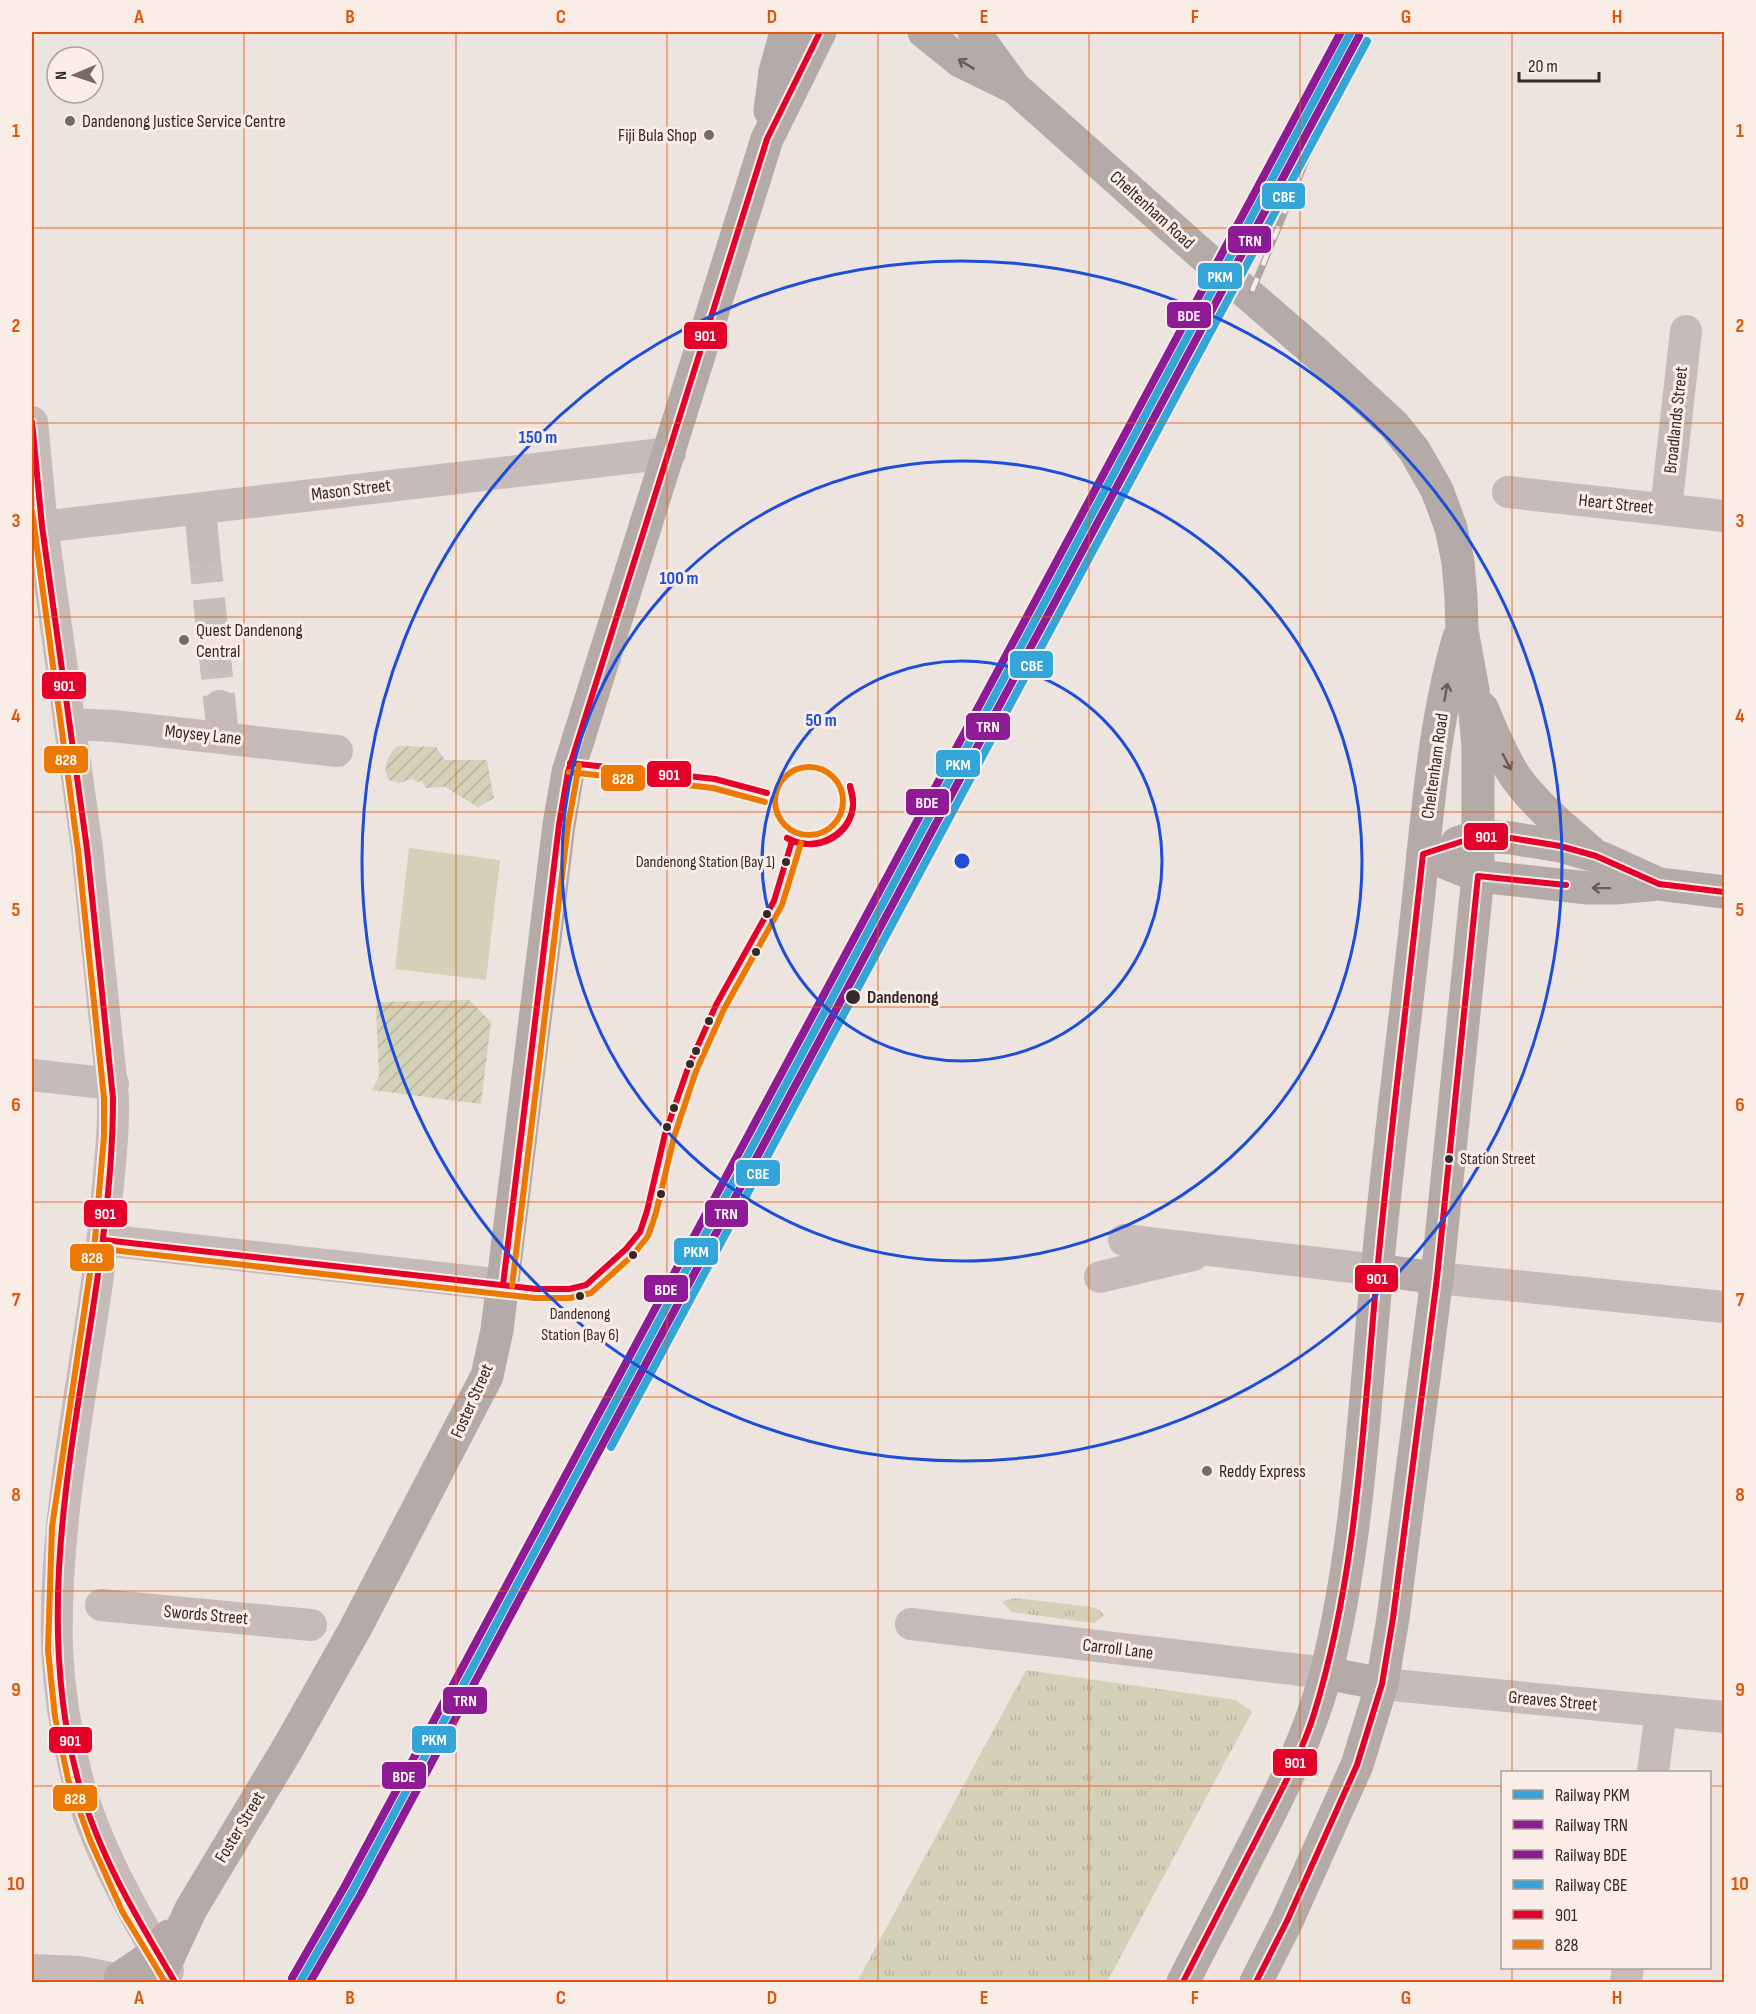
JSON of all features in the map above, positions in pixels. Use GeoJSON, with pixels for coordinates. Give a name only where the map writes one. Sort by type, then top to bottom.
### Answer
{"type":"FeatureCollection","features":[{"type":"Feature","properties":{"kind":"main road","name":"Foster Street"},"geometry":{"type":"LineString","coordinates":[[767,140],[775,72],[786,32]]}},
{"type":"Feature","properties":{"kind":"main road","name":"Foster Street"},"geometry":{"type":"LineString","coordinates":[[157,1983],[191,1909],[350,1639],[482,1387],[494,1347],[503,1285],[566,782],[602,659],[670,453],[767,140],[820,32]]}},
{"type":"Feature","properties":{"kind":"main road","name":"Cheltenham Road"},"geometry":{"type":"LineString","coordinates":[[924,32],[960,61],[1014,87]]}},
{"type":"Feature","properties":{"kind":"main road","name":"Cheltenham Road"},"geometry":{"type":"LineString","coordinates":[[974,32],[1014,87],[1198,251],[1316,352],[1381,411],[1407,440],[1437,490],[1451,528],[1460,579],[1461,630],[1473,690],[1478,746],[1478,876],[1437,1278],[1393,1618],[1382,1684],[1357,1765],[1287,1921],[1256,1983]]}},
{"type":"Feature","properties":{"kind":"main road","name":"Cheltenham Road"},"geometry":{"type":"LineString","coordinates":[[1183,1983],[1290,1774],[1312,1718],[1326,1673],[1339,1615],[1351,1543],[1377,1270],[1423,854],[1443,706],[1461,630]]}},
{"type":"Feature","properties":{"kind":"main road"},"geometry":{"type":"LineString","coordinates":[[1473,690],[1516,778],[1549,814],[1596,856]]}},
{"type":"Feature","properties":{"kind":"main road"},"geometry":{"type":"LineString","coordinates":[[1423,854],[1479,836],[1543,843],[1596,856],[1659,884]]}},
{"type":"Feature","properties":{"kind":"main road"},"geometry":{"type":"LineString","coordinates":[[1423,854],[1478,876],[1588,888],[1659,884],[1725,892]]}},
{"type":"Feature","properties":{"kind":"main road"},"geometry":{"type":"LineString","coordinates":[[1377,1270],[1437,1278]]}},
{"type":"Feature","properties":{"kind":"main road"},"geometry":{"type":"LineString","coordinates":[[1326,1673],[1382,1684]]}},
{"type":"Feature","properties":{"kind":"main road","name":"Foster Street"},"geometry":{"type":"LineString","coordinates":[[119,1981],[148,1959],[191,1909]]}},
{"type":"Feature","properties":{"kind":"street","name":"Broadlands Street"},"geometry":{"type":"LineString","coordinates":[[1666,509],[1686,331]]}},
{"type":"Feature","properties":{"kind":"street"},"geometry":{"type":"LineString","coordinates":[[32,422],[37,527],[87,849],[113,1084],[113,1136],[104,1240],[61,1528],[57,1649],[64,1716],[77,1777],[98,1837],[130,1906],[175,1983]]}},
{"type":"Feature","properties":{"kind":"street","name":"Mason Street"},"geometry":{"type":"LineString","coordinates":[[37,527],[670,453]]}},
{"type":"Feature","properties":{"kind":"street","name":"Heart Street"},"geometry":{"type":"LineString","coordinates":[[1508,492],[1725,516]]}},
{"type":"Feature","properties":{"kind":"street"},"geometry":{"type":"LineString","coordinates":[[200,509],[204,551]]}},
{"type":"Feature","properties":{"kind":"street"},"geometry":{"type":"LineString","coordinates":[[220,706],[223,737]]}},
{"type":"Feature","properties":{"kind":"street","name":"Moysey Lane"},"geometry":{"type":"LineString","coordinates":[[69,724],[223,737],[337,751]]}},
{"type":"Feature","properties":{"kind":"street"},"geometry":{"type":"LineString","coordinates":[[32,1075],[113,1084]]}},
{"type":"Feature","properties":{"kind":"street"},"geometry":{"type":"LineString","coordinates":[[104,1240],[503,1285]]}},
{"type":"Feature","properties":{"kind":"street"},"geometry":{"type":"LineString","coordinates":[[1124,1240],[1377,1270]]}},
{"type":"Feature","properties":{"kind":"street"},"geometry":{"type":"LineString","coordinates":[[1100,1277],[1214,1251]]}},
{"type":"Feature","properties":{"kind":"street"},"geometry":{"type":"LineString","coordinates":[[1437,1278],[1725,1307]]}},
{"type":"Feature","properties":{"kind":"street","name":"Swords Street"},"geometry":{"type":"LineString","coordinates":[[100,1605],[311,1625]]}},
{"type":"Feature","properties":{"kind":"street","name":"Carroll Lane"},"geometry":{"type":"LineString","coordinates":[[911,1624],[1326,1673]]}},
{"type":"Feature","properties":{"kind":"street","name":"Greaves Street"},"geometry":{"type":"LineString","coordinates":[[1382,1684],[1725,1717]]}},
{"type":"Feature","properties":{"kind":"street"},"geometry":{"type":"LineString","coordinates":[[1653,1771],[1661,1711]]}},
{"type":"Feature","properties":{"kind":"street"},"geometry":{"type":"LineString","coordinates":[[32,1970],[80,1972],[119,1981]]}},
{"type":"Feature","properties":{"kind":"green space"},"geometry":{"type":"Polygon","coordinates":[[[397,746],[436,747],[445,760],[487,761],[494,798],[478,807],[445,787],[426,788],[421,781],[416,782],[413,779],[398,783],[389,780],[386,771],[387,762],[397,746]]]}},
{"type":"Feature","properties":{"kind":"green space"},"geometry":{"type":"Polygon","coordinates":[[[409,848],[500,860],[486,980],[395,969],[409,848]]]}},
{"type":"Feature","properties":{"kind":"green space"},"geometry":{"type":"Polygon","coordinates":[[[469,1000],[491,1022],[481,1104],[372,1090],[379,1076],[376,1008],[378,1002],[469,1000]]]}},
{"type":"Feature","properties":{"kind":"green space"},"geometry":{"type":"Polygon","coordinates":[[[1016,1598],[1092,1607],[1100,1610],[1104,1616],[1094,1623],[1011,1612],[1003,1601],[1016,1598]]]}},
{"type":"Feature","properties":{"kind":"green space"},"geometry":{"type":"Polygon","coordinates":[[[1026,1670],[1236,1700],[1252,1712],[1107,1982],[857,1982],[1026,1670]]]}},
{"type":"Feature","properties":{"kind":"tunnel"},"geometry":{"type":"LineString","coordinates":[[204,551],[220,706]]}},
{"type":"Feature","properties":{"kind":"railway"},"geometry":{"type":"LineString","coordinates":[[1246,256],[1319,88]]}},
{"type":"Feature","properties":{"kind":"railway"},"geometry":{"type":"LineString","coordinates":[[1252,291],[1336,88]]}},
{"type":"Feature","properties":{"kind":"rail line","name":"BDE"},"geometry":{"type":"LineString","coordinates":[[292,1978],[345,1886],[1341,32]]}},
{"type":"Feature","properties":{"kind":"rail line","name":"PKM"},"geometry":{"type":"LineString","coordinates":[[300,1982],[353,1890],[1351,32]]}},
{"type":"Feature","properties":{"kind":"rail line","name":"TRN"},"geometry":{"type":"LineString","coordinates":[[310,1982],[361,1894],[1359,36]]}},
{"type":"Feature","properties":{"kind":"rail line","name":"CBE"},"geometry":{"type":"LineString","coordinates":[[611,1447],[1367,41]]}},
{"type":"Feature","properties":{"kind":"transit line","name":"901"},"geometry":{"type":"LineString","coordinates":[[503,1285],[559,825],[568,772],[767,139],[820,32]]}},
{"type":"Feature","properties":{"kind":"transit line","name":"901"},"geometry":{"type":"LineString","coordinates":[[32,422],[42,526],[87,849],[113,1098],[109,1183],[99,1268],[62,1523],[58,1608],[62,1692],[77,1776],[95,1830],[118,1882],[175,1982]]}},
{"type":"Feature","properties":{"kind":"transit line","name":"828"},"geometry":{"type":"LineString","coordinates":[[32,511],[78,850],[104,1098],[104,1136],[95,1239],[52,1527],[48,1650],[55,1717],[68,1779],[90,1840],[122,1911],[165,1982]]}},
{"type":"Feature","properties":{"kind":"transit line","name":"901"},"geometry":{"type":"LineString","coordinates":[[570,763],[715,779],[767,793]]}},
{"type":"Feature","properties":{"kind":"transit line","name":"828"},"geometry":{"type":"LineString","coordinates":[[512,1286],[568,826],[579,765]]}},
{"type":"Feature","properties":{"kind":"transit line","name":"828"},"geometry":{"type":"LineString","coordinates":[[809,767],[822,770],[833,777],[840,788],[843,801],[840,814],[833,825],[822,832],[809,835],[796,832],[785,825],[778,814],[775,801],[778,788],[785,777],[796,770],[809,767]]}},
{"type":"Feature","properties":{"kind":"transit line","name":"828"},"geometry":{"type":"LineString","coordinates":[[569,772],[713,788],[765,802]]}},
{"type":"Feature","properties":{"kind":"transit line","name":"901"},"geometry":{"type":"LineString","coordinates":[[787,838],[797,843],[809,844],[819,843],[835,835],[842,829],[851,814],[853,803],[850,786]]}},
{"type":"Feature","properties":{"kind":"transit line","name":"901"},"geometry":{"type":"LineString","coordinates":[[787,838],[801,843],[815,844],[827,841],[838,834],[852,814],[853,801],[850,786]]}},
{"type":"Feature","properties":{"kind":"transit line","name":"901"},"geometry":{"type":"LineString","coordinates":[[1183,1982],[1303,1745],[1329,1660],[1350,1551],[1357,1496],[1382,1221],[1423,854],[1479,836],[1511,838],[1560,846],[1596,856],[1659,884],[1724,892]]}},
{"type":"Feature","properties":{"kind":"transit line","name":"901"},"geometry":{"type":"LineString","coordinates":[[104,1240],[536,1289],[569,1289],[586,1285],[626,1249],[640,1232],[665,1134],[688,1068],[716,1005],[774,901],[792,841]]}},
{"type":"Feature","properties":{"kind":"transit line","name":"828"},"geometry":{"type":"LineString","coordinates":[[103,1249],[535,1298],[570,1298],[591,1293],[633,1255],[648,1236],[656,1213],[674,1137],[696,1071],[724,1009],[782,905],[801,843]]}},
{"type":"Feature","properties":{"kind":"transit line","name":"901"},"geometry":{"type":"LineString","coordinates":[[1256,1982],[1287,1921],[1357,1765],[1382,1684],[1393,1618],[1437,1278],[1478,876],[1566,885]]}},
{"type":"Feature","properties":{"kind":"place","name":"Dandenong Justice Service Centre"},"geometry":{"type":"Point","coordinates":[70,121]}},
{"type":"Feature","properties":{"kind":"place","name":"Fiji Bula Shop"},"geometry":{"type":"Point","coordinates":[709,135]}},
{"type":"Feature","properties":{"kind":"place","name":"Quest Dandenong Central"},"geometry":{"type":"Point","coordinates":[184,640]}},
{"type":"Feature","properties":{"kind":"place","name":"Dandenong Station (Bay 1)"},"geometry":{"type":"Point","coordinates":[786,862]}},
{"type":"Feature","properties":{"kind":"place","name":"Dandenong"},"geometry":{"type":"Point","coordinates":[853,997]}},
{"type":"Feature","properties":{"kind":"place","name":"Station Street"},"geometry":{"type":"Point","coordinates":[1449,1159]}},
{"type":"Feature","properties":{"kind":"place","name":"Dandenong Station (Bay 6)"},"geometry":{"type":"Point","coordinates":[580,1296]}},
{"type":"Feature","properties":{"kind":"place","name":"Reddy Express"},"geometry":{"type":"Point","coordinates":[1207,1471]}}]}
